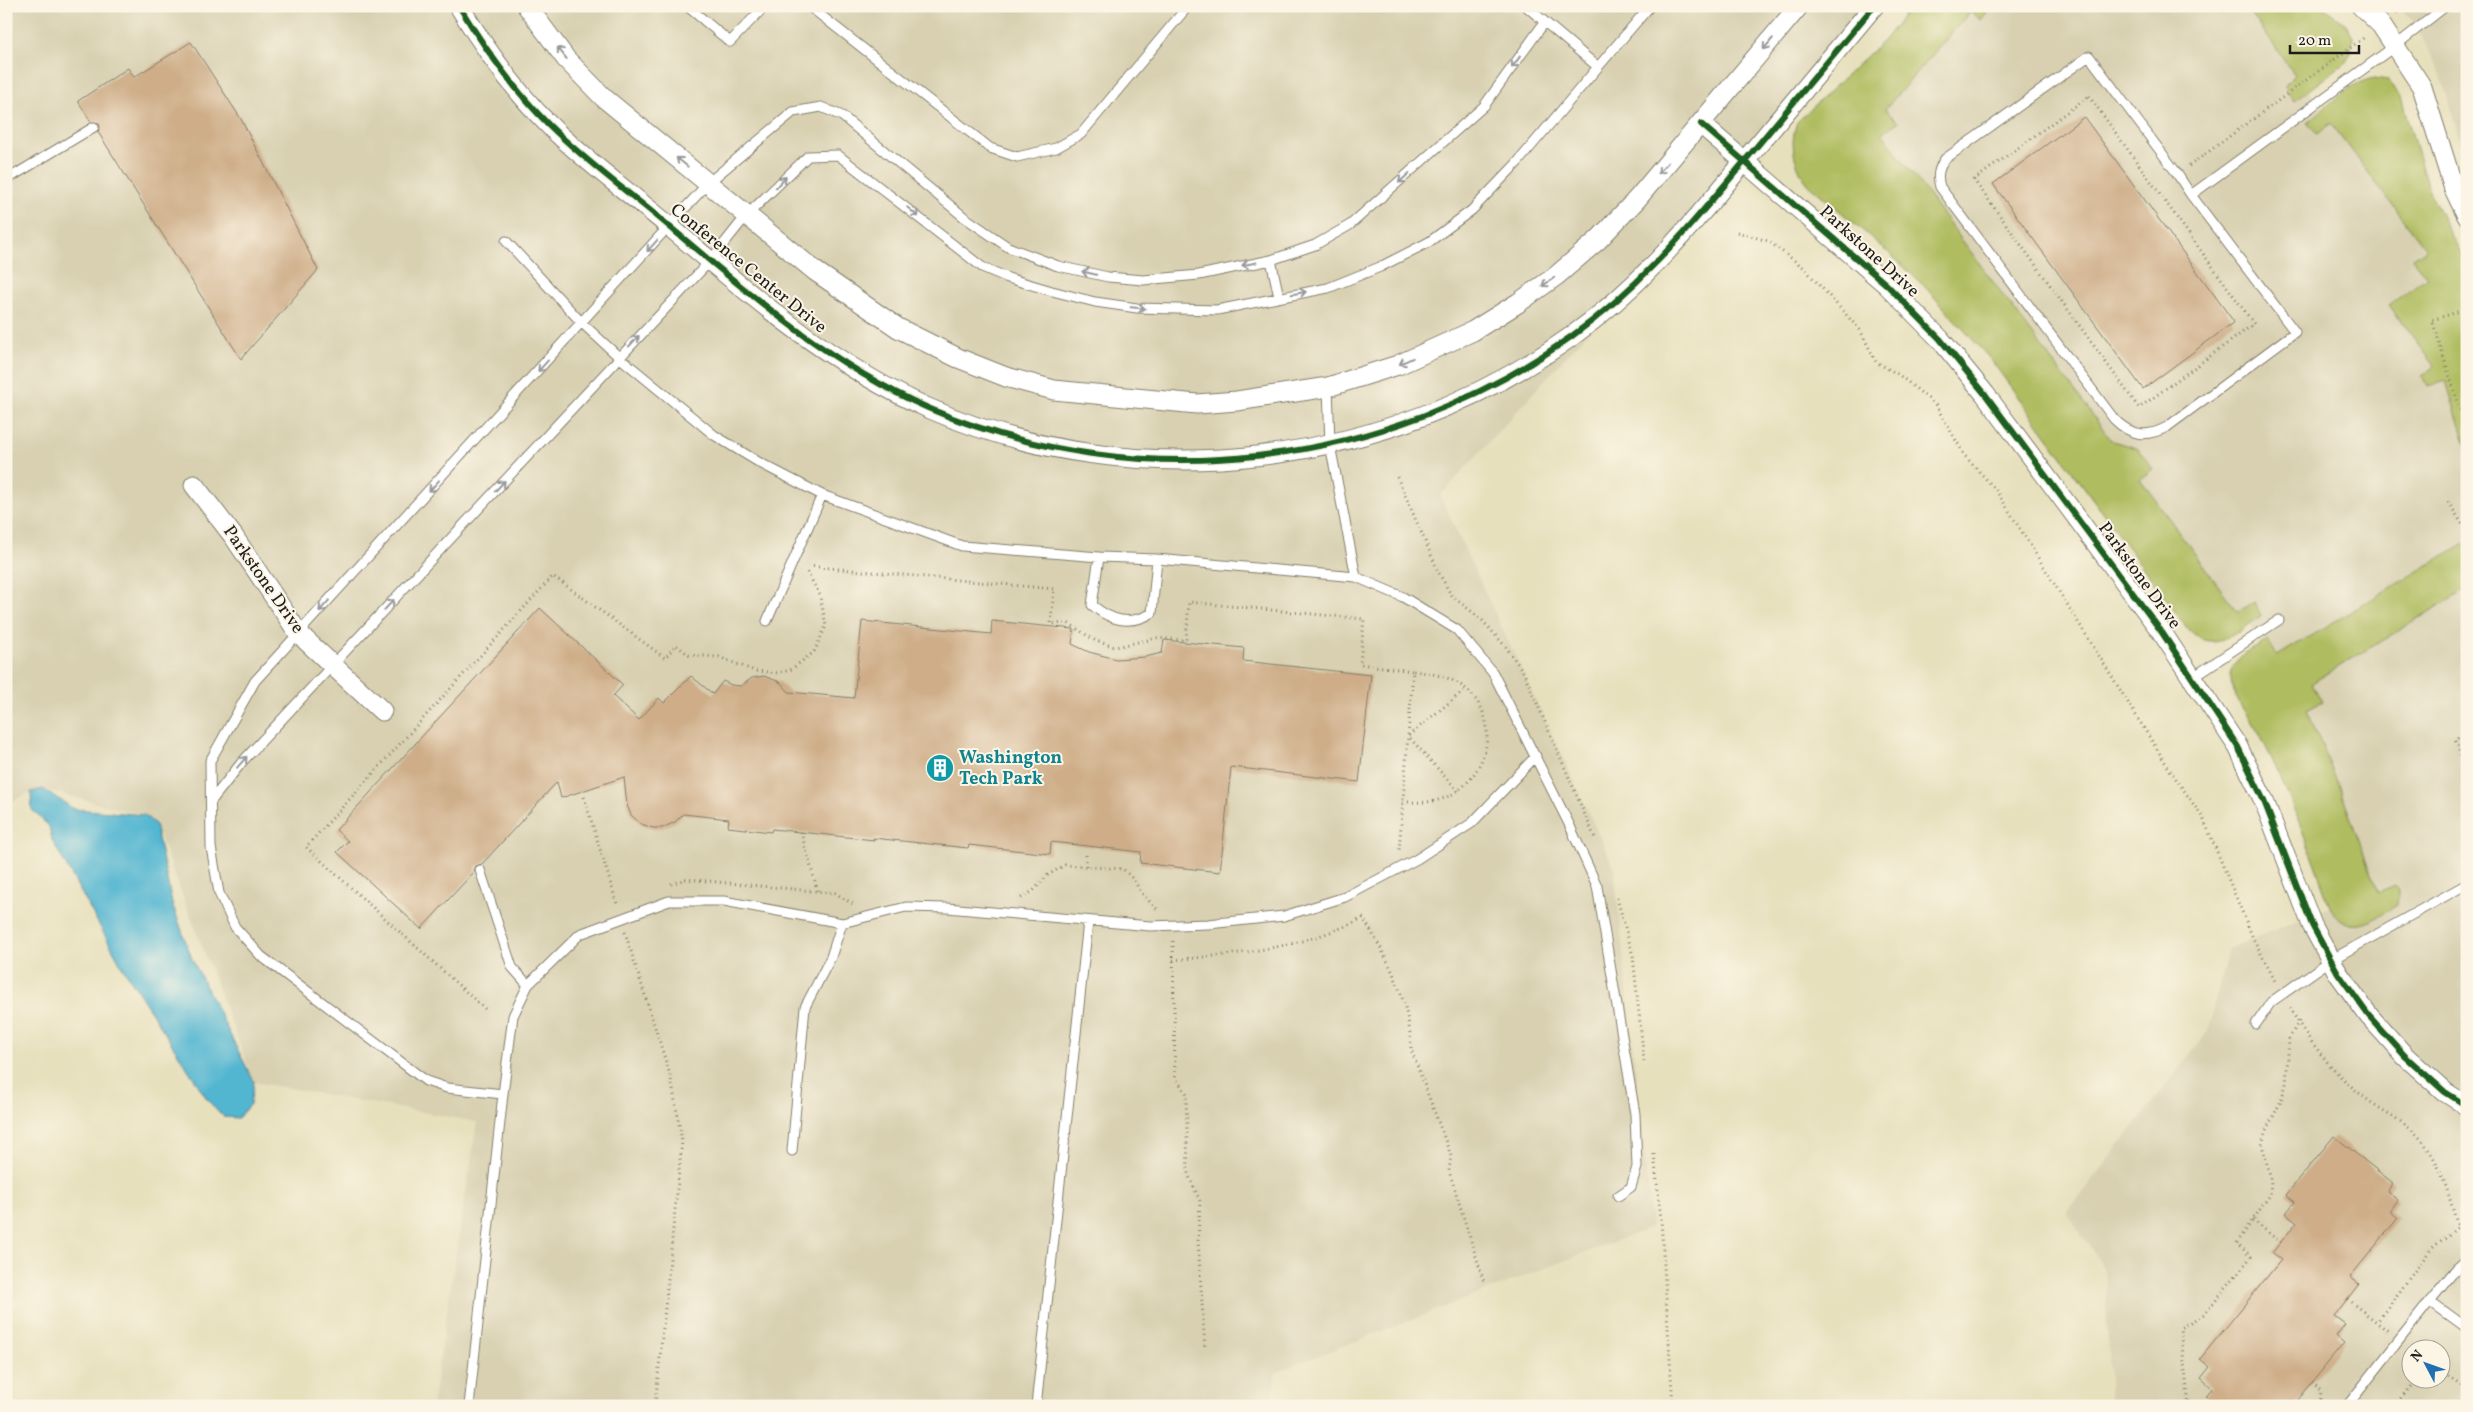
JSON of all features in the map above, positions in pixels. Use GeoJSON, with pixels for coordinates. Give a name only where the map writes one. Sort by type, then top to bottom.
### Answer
{"type":"FeatureCollection","features":[{"type":"Feature","properties":{"kind":"street","name":"Conference Center Drive"},"geometry":{"type":"LineString","coordinates":[[459,6],[510,81],[550,126],[791,327],[887,387],[928,408],[1030,442],[1097,454],[1158,461],[1239,458],[1330,445],[1386,430],[1445,408],[1513,373],[1571,338],[1620,299],[1671,249],[1874,6]]}},
{"type":"Feature","properties":{"kind":"street"},"geometry":{"type":"LineString","coordinates":[[527,6],[566,58],[604,98],[815,271],[898,328],[958,358],[1006,377],[1054,390],[1197,404],[1237,401],[1328,387],[1398,364],[1473,330],[1556,276],[1604,233],[1701,124],[1799,6]]}},
{"type":"Feature","properties":{"kind":"street"},"geometry":{"type":"LineString","coordinates":[[2361,6],[2381,25],[2422,87],[2454,189],[2467,216]]}},
{"type":"Feature","properties":{"kind":"street","name":"Parkstone Drive"},"geometry":{"type":"LineString","coordinates":[[1701,124],[1887,284],[1940,340],[1985,394],[2193,677],[2238,747],[2264,801],[2312,925],[2331,960],[2369,1016],[2405,1056],[2445,1092],[2467,1106]]}},
{"type":"Feature","properties":{"kind":"street","name":"Parkstone Drive"},"geometry":{"type":"LineString","coordinates":[[194,485],[234,537],[299,634],[382,712]]}},
{"type":"Feature","properties":{"kind":"lane"},"geometry":{"type":"LineString","coordinates":[[687,6],[730,42],[765,6]]}},
{"type":"Feature","properties":{"kind":"lane"},"geometry":{"type":"LineString","coordinates":[[809,6],[990,148],[1017,157],[1056,148],[1081,134],[1188,6]]}},
{"type":"Feature","properties":{"kind":"lane"},"geometry":{"type":"LineString","coordinates":[[1526,6],[1598,67]]}},
{"type":"Feature","properties":{"kind":"lane"},"geometry":{"type":"LineString","coordinates":[[212,800],[242,762],[710,261],[746,216],[808,156],[838,155],[982,267],[1008,278],[1095,302],[1137,308],[1217,310],[1328,288],[1380,267],[1429,242],[1472,210],[1498,183],[1650,6]]}},
{"type":"Feature","properties":{"kind":"lane"},"geometry":{"type":"LineString","coordinates":[[2190,195],[2395,46],[2446,6]]}},
{"type":"Feature","properties":{"kind":"lane"},"geometry":{"type":"LineString","coordinates":[[503,1094],[447,1088],[426,1082],[262,956],[235,927],[219,893],[211,847],[212,800],[210,761],[255,680],[299,634],[708,183],[793,112],[821,107],[842,116],[964,216],[1008,247],[1058,266],[1108,277],[1144,280],[1199,275],[1271,260],[1315,245],[1350,225],[1484,106],[1544,22]]}},
{"type":"Feature","properties":{"kind":"lane"},"geometry":{"type":"LineString","coordinates":[[2089,56],[2178,175],[2190,195],[2295,332],[2167,427],[2156,433],[2143,436],[2122,427],[2114,419],[1940,187],[1938,178],[1939,167],[1944,159],[2089,56]]}},
{"type":"Feature","properties":{"kind":"lane"},"geometry":{"type":"LineString","coordinates":[[6,180],[94,126]]}},
{"type":"Feature","properties":{"kind":"lane"},"geometry":{"type":"LineString","coordinates":[[506,241],[582,323],[619,357],[714,435],[760,463],[822,495],[962,546],[1099,557],[1157,559],[1356,577],[1403,596],[1457,630],[1493,673],[1536,756],[1597,886],[1612,965],[1635,1114],[1637,1167],[1631,1187],[1618,1196]]}},
{"type":"Feature","properties":{"kind":"lane"},"geometry":{"type":"LineString","coordinates":[[1271,260],[1279,297]]}},
{"type":"Feature","properties":{"kind":"lane"},"geometry":{"type":"LineString","coordinates":[[1328,387],[1330,445],[1356,577]]}},
{"type":"Feature","properties":{"kind":"lane"},"geometry":{"type":"LineString","coordinates":[[767,621],[822,495]]}},
{"type":"Feature","properties":{"kind":"lane"},"geometry":{"type":"LineString","coordinates":[[1099,557],[1092,605],[1102,613],[1126,621],[1135,621],[1152,613],[1157,559]]}},
{"type":"Feature","properties":{"kind":"lane"},"geometry":{"type":"LineString","coordinates":[[2193,677],[2279,620]]}},
{"type":"Feature","properties":{"kind":"lane"},"geometry":{"type":"LineString","coordinates":[[469,1406],[513,1016],[528,985],[580,934],[669,901],[724,901],[842,923],[906,907],[947,908],[1150,926],[1284,916],[1345,897],[1417,858],[1472,823],[1536,756]]}},
{"type":"Feature","properties":{"kind":"lane"},"geometry":{"type":"LineString","coordinates":[[480,870],[512,967],[528,985]]}},
{"type":"Feature","properties":{"kind":"lane"},"geometry":{"type":"LineString","coordinates":[[2256,1024],[2267,1006],[2331,960],[2467,884]]}},
{"type":"Feature","properties":{"kind":"lane"},"geometry":{"type":"LineString","coordinates":[[1036,1406],[1088,922]]}},
{"type":"Feature","properties":{"kind":"lane"},"geometry":{"type":"LineString","coordinates":[[792,1151],[805,1007],[831,957],[842,923]]}},
{"type":"Feature","properties":{"kind":"lane"},"geometry":{"type":"LineString","coordinates":[[2347,1406],[2457,1268],[2467,1260]]}},
{"type":"Feature","properties":{"kind":"lane"},"geometry":{"type":"LineString","coordinates":[[2430,1301],[2467,1328]]}},
{"type":"Feature","properties":{"kind":"path"},"geometry":{"type":"LineString","coordinates":[[2157,190],[2406,6]]}},
{"type":"Feature","properties":{"kind":"path"},"geometry":{"type":"LineString","coordinates":[[2089,96],[2157,190],[2254,324],[2139,408],[1974,180],[2089,96]]}},
{"type":"Feature","properties":{"kind":"path"},"geometry":{"type":"LineString","coordinates":[[1737,232],[1768,241],[1803,267],[1860,330],[1876,362],[1899,375],[1935,404],[1965,456],[1996,490],[2168,766],[2203,818],[2266,966],[2299,1020],[2305,1035],[2353,1088],[2372,1103],[2408,1124],[2436,1162],[2448,1187],[2458,1227],[2431,1249],[2377,1322]]}},
{"type":"Feature","properties":{"kind":"path"},"geometry":{"type":"LineString","coordinates":[[2467,309],[2432,320],[2467,431]]}},
{"type":"Feature","properties":{"kind":"path"},"geometry":{"type":"LineString","coordinates":[[1397,477],[1439,573],[1451,595],[1482,620],[1506,647],[1524,673],[1598,845]]}},
{"type":"Feature","properties":{"kind":"path"},"geometry":{"type":"LineString","coordinates":[[2448,502],[2467,531]]}},
{"type":"Feature","properties":{"kind":"path"},"geometry":{"type":"LineString","coordinates":[[485,1008],[306,847],[553,576],[665,658],[676,645],[689,655],[704,658],[719,656],[755,671],[779,673],[790,670],[814,652],[826,626],[826,616],[820,595],[806,574],[808,565],[1054,589],[1051,624],[1068,623],[1096,641],[1115,647],[1156,638],[1186,640],[1189,602],[1364,619],[1360,664],[1438,674],[1456,682],[1472,694],[1484,714],[1487,736],[1486,748],[1476,773],[1458,791],[1436,801],[1403,802]]}},
{"type":"Feature","properties":{"kind":"path"},"geometry":{"type":"LineString","coordinates":[[1399,856],[1413,671]]}},
{"type":"Feature","properties":{"kind":"path"},"geometry":{"type":"LineString","coordinates":[[1408,736],[1466,689]]}},
{"type":"Feature","properties":{"kind":"path"},"geometry":{"type":"LineString","coordinates":[[2467,733],[2454,740],[2467,772]]}},
{"type":"Feature","properties":{"kind":"path"},"geometry":{"type":"LineString","coordinates":[[1408,736],[1458,791]]}},
{"type":"Feature","properties":{"kind":"path"},"geometry":{"type":"LineString","coordinates":[[584,797],[618,906],[626,903]]}},
{"type":"Feature","properties":{"kind":"path"},"geometry":{"type":"LineString","coordinates":[[801,832],[818,892]]}},
{"type":"Feature","properties":{"kind":"path"},"geometry":{"type":"LineString","coordinates":[[1086,851],[1086,866]]}},
{"type":"Feature","properties":{"kind":"path"},"geometry":{"type":"LineString","coordinates":[[1017,899],[1033,891],[1048,875],[1065,864],[1124,869],[1152,906],[1160,911],[1171,913],[1175,1077],[1186,1093],[1188,1174],[1200,1201],[1198,1242],[1205,1349]]}},
{"type":"Feature","properties":{"kind":"path"},"geometry":{"type":"LineString","coordinates":[[666,886],[686,879],[835,894],[859,905]]}},
{"type":"Feature","properties":{"kind":"path"},"geometry":{"type":"LineString","coordinates":[[1615,891],[1633,956],[1644,1063]]}},
{"type":"Feature","properties":{"kind":"path"},"geometry":{"type":"LineString","coordinates":[[1173,960],[1248,953],[1277,948],[1342,929],[1363,918],[1387,957],[1400,992],[1410,1030],[1410,1049],[1451,1156],[1449,1171],[1484,1282]]}},
{"type":"Feature","properties":{"kind":"path"},"geometry":{"type":"LineString","coordinates":[[622,919],[671,1078],[682,1141],[654,1406]]}},
{"type":"Feature","properties":{"kind":"path"},"geometry":{"type":"LineString","coordinates":[[2189,1406],[2180,1328],[2204,1314],[2251,1257],[2237,1243],[2270,1195],[2271,1179],[2262,1145],[2265,1132],[2280,1103],[2286,1085],[2289,1039],[2299,1020]]}},
{"type":"Feature","properties":{"kind":"path"},"geometry":{"type":"LineString","coordinates":[[1654,1151],[1661,1219],[1673,1406]]}},
{"type":"Feature","properties":{"kind":"path"},"geometry":{"type":"LineString","coordinates":[[2253,1220],[2281,1242]]}},
{"type":"Feature","properties":{"kind":"path"},"geometry":{"type":"LineString","coordinates":[[2347,1299],[2399,1340]]}},
{"type":"Feature","properties":{"kind":"path"},"geometry":{"type":"LineString","coordinates":[[2450,1378],[2467,1390]]}},
{"type":"Feature","properties":{"kind":"path"},"geometry":{"type":"LineString","coordinates":[[2312,1382],[2321,1391],[2320,1406]]}},
{"type":"Feature","properties":{"kind":"path"},"geometry":{"type":"LineString","coordinates":[[2394,1406],[2408,1390]]}},
{"type":"Feature","properties":{"kind":"shaded area"},"geometry":{"type":"Polygon","coordinates":[[[6,6],[1883,6],[1440,496],[1614,867],[1652,1227],[1276,1372],[1272,1406],[432,1406],[477,1122],[254,1082],[155,824],[144,815],[43,789],[31,792],[6,805],[6,6]]]}},
{"type":"Feature","properties":{"kind":"shaded area"},"geometry":{"type":"Polygon","coordinates":[[[1972,6],[2247,6],[2426,249],[2427,276],[2389,305],[2446,380],[2467,449],[2467,542],[2277,656],[2238,611],[1882,133],[1885,109],[1972,6]]]}},
{"type":"Feature","properties":{"kind":"shaded area"},"geometry":{"type":"Polygon","coordinates":[[[2396,6],[2467,6],[2467,165],[2440,73],[2413,21],[2396,6]]]}},
{"type":"Feature","properties":{"kind":"shaded area"},"geometry":{"type":"Polygon","coordinates":[[[2467,589],[2467,1406],[2110,1406],[2105,1270],[2067,1212],[2208,1031],[2228,949],[2330,907],[2337,918],[2378,893],[2307,710],[2312,683],[2467,589]]]}},
{"type":"Feature","properties":{"kind":"green space"},"geometry":{"type":"Polygon","coordinates":[[[1911,6],[1988,6],[1990,8],[1981,20],[1970,12],[1885,109],[1898,122],[1882,133],[2112,441],[2137,448],[2153,469],[2140,479],[2237,611],[2255,603],[2261,616],[2227,638],[2209,641],[2190,632],[1991,360],[1926,288],[1889,253],[1808,184],[1799,170],[1793,146],[1797,122],[1883,41],[1911,6]]]}},
{"type":"Feature","properties":{"kind":"green space"},"geometry":{"type":"Polygon","coordinates":[[[2246,6],[2322,6],[2346,24],[2353,36],[2351,53],[2346,62],[2294,101],[2284,86],[2295,75],[2246,6]]]}},
{"type":"Feature","properties":{"kind":"green space"},"geometry":{"type":"Polygon","coordinates":[[[2375,78],[2387,80],[2401,97],[2428,189],[2467,266],[2467,449],[2446,381],[2428,387],[2422,376],[2435,366],[2389,305],[2427,277],[2412,259],[2426,249],[2331,123],[2318,134],[2307,123],[2356,84],[2375,78]]]}},
{"type":"Feature","properties":{"kind":"green space"},"geometry":{"type":"Polygon","coordinates":[[[2467,542],[2467,589],[2312,683],[2322,702],[2307,710],[2340,789],[2378,893],[2395,886],[2399,890],[2397,905],[2380,916],[2362,924],[2346,922],[2338,917],[2330,907],[2307,842],[2281,779],[2261,737],[2237,700],[2232,684],[2232,670],[2239,659],[2268,640],[2277,656],[2467,542]]]}},
{"type":"Feature","properties":{"kind":"water"},"geometry":{"type":"Polygon","coordinates":[[[43,789],[74,809],[144,815],[155,824],[172,903],[192,959],[254,1082],[250,1104],[238,1118],[224,1117],[209,1102],[123,968],[52,840],[49,826],[32,810],[31,792],[43,789]]]}},
{"type":"Feature","properties":{"kind":"building"},"geometry":{"type":"Polygon","coordinates":[[[191,42],[241,119],[318,270],[241,359],[98,132],[99,123],[91,122],[78,101],[128,68],[134,77],[191,42]]]}},
{"type":"Feature","properties":{"kind":"building"},"geometry":{"type":"Polygon","coordinates":[[[2084,117],[2234,322],[2143,389],[1993,184],[2084,117]]]}},
{"type":"Feature","properties":{"kind":"building","name":"Washington Tech Park"},"geometry":{"type":"Polygon","coordinates":[[[540,608],[623,685],[613,696],[639,720],[659,698],[664,703],[691,676],[713,694],[723,681],[731,685],[741,686],[752,678],[764,676],[780,682],[789,692],[854,698],[862,621],[991,634],[992,621],[1074,629],[1072,644],[1089,652],[1116,659],[1145,657],[1162,653],[1164,640],[1244,648],[1243,661],[1371,675],[1359,782],[1231,767],[1220,872],[1140,863],[1141,852],[1051,842],[1050,854],[969,845],[968,848],[772,829],[771,832],[728,827],[729,819],[683,814],[675,822],[662,828],[653,828],[641,824],[631,815],[627,805],[624,777],[561,798],[557,782],[482,864],[476,866],[474,872],[421,929],[337,852],[348,841],[336,830],[540,608]]]}},
{"type":"Feature","properties":{"kind":"building"},"geometry":{"type":"Polygon","coordinates":[[[2334,1136],[2393,1183],[2387,1192],[2398,1200],[2390,1211],[2398,1218],[2350,1277],[2359,1284],[2334,1316],[2345,1324],[2336,1336],[2344,1343],[2293,1406],[2218,1406],[2206,1396],[2212,1388],[2201,1378],[2210,1367],[2200,1359],[2281,1260],[2272,1253],[2297,1222],[2286,1213],[2295,1202],[2286,1195],[2334,1136]]]}},
{"type":"Feature","properties":{"kind":"cycle path"},"geometry":{"type":"LineString","coordinates":[[459,6],[479,38],[512,83],[536,112],[563,139],[761,303],[825,350],[858,371],[892,391],[928,408],[1008,436],[1091,454],[1175,460],[1259,456],[1342,441],[1423,416],[1500,381],[1572,336],[1617,300],[1658,261],[1715,197],[1874,6]]}},
{"type":"Feature","properties":{"kind":"cycle path"},"geometry":{"type":"LineString","coordinates":[[1701,124],[1887,285],[1940,339],[1985,394],[2161,631],[2238,747],[2264,801],[2312,925],[2338,973],[2369,1016],[2405,1056],[2445,1092],[2467,1106]]}},
{"type":"Feature","properties":{"kind":"place","name":"Washington Tech Park"},"geometry":{"type":"Point","coordinates":[940,768]}}]}
